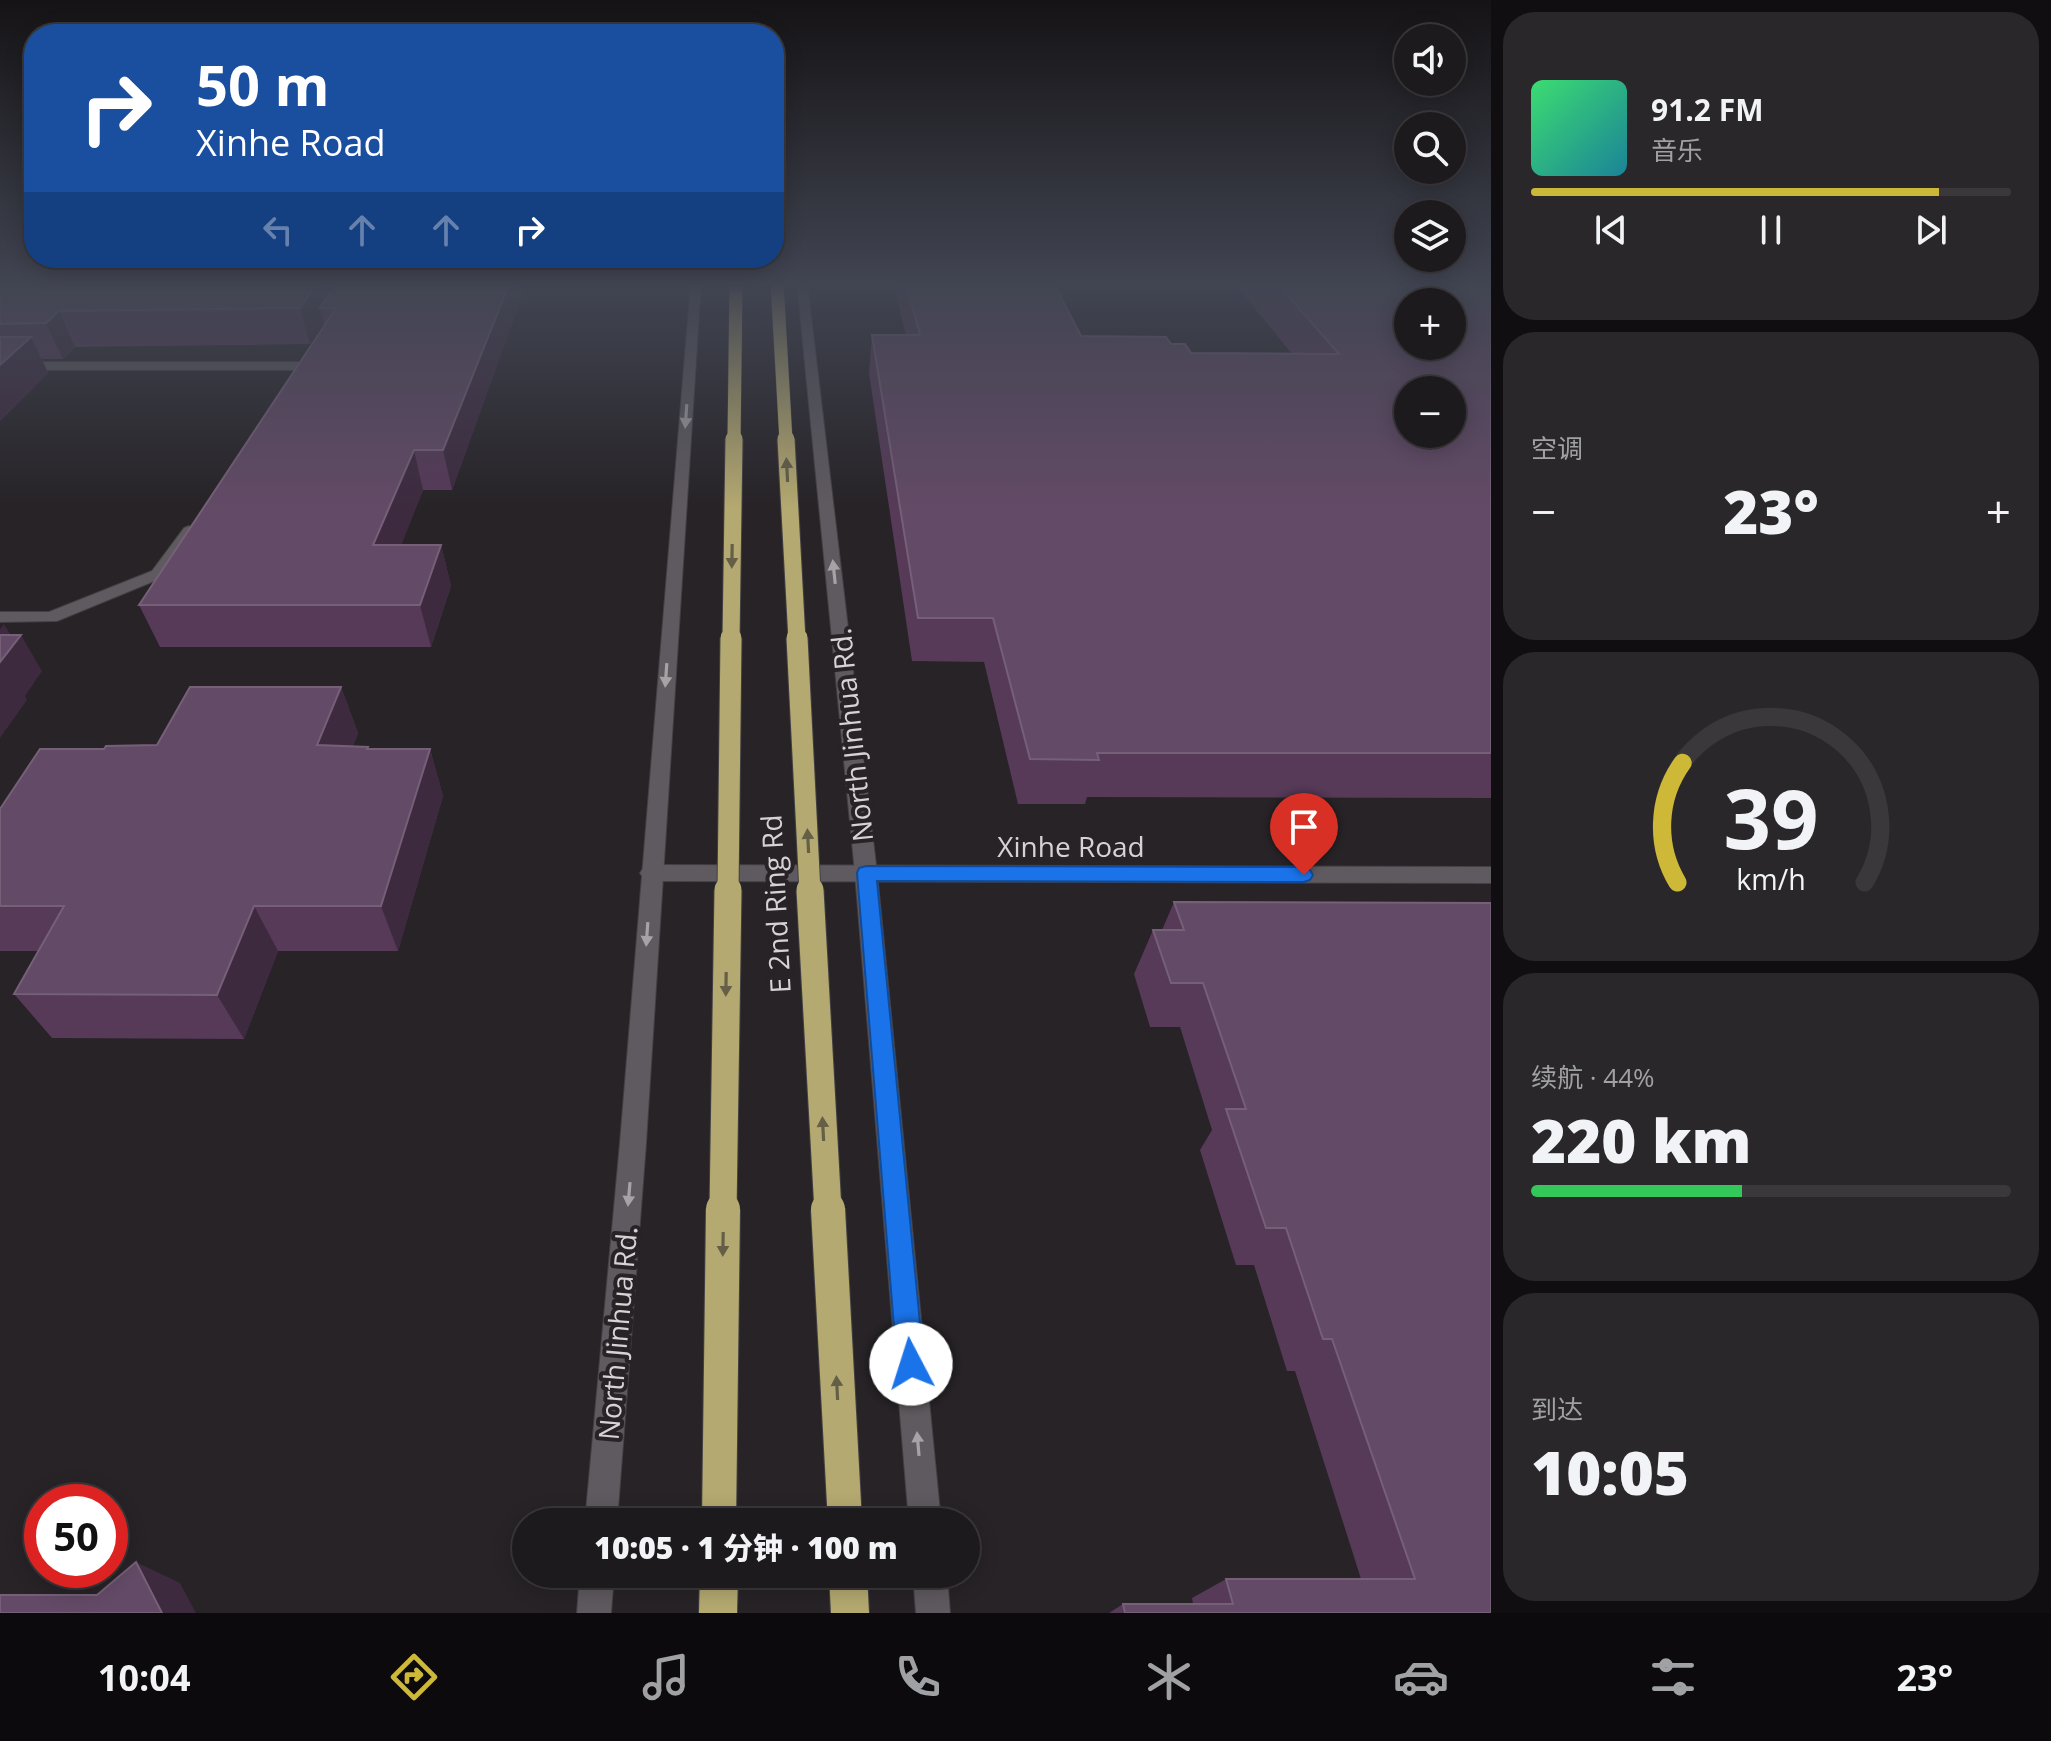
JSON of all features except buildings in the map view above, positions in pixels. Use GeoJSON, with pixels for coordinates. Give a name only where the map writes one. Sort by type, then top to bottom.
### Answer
{"type":"FeatureCollection","features":[{"type":"Feature","properties":{"kind":"highway","name":"E 2nd Ring Rd"},"geometry":{"type":"LineString","coordinates":[[719,1508],[735,357]]}},
{"type":"Feature","properties":{"kind":"highway","name":"E 2nd Ring Rd"},"geometry":{"type":"LineString","coordinates":[[781,357],[844,1508]]}},
{"type":"Feature","properties":{"kind":"highway"},"geometry":{"type":"LineString","coordinates":[[718,1613],[719,1588]]}},
{"type":"Feature","properties":{"kind":"highway"},"geometry":{"type":"LineString","coordinates":[[849,1588],[850,1613]]}},
{"type":"Feature","properties":{"kind":"main road"},"geometry":{"type":"LineString","coordinates":[[0,366],[302,373],[312,357]]}},
{"type":"Feature","properties":{"kind":"main road","name":"North Jinhua Rd."},"geometry":{"type":"LineString","coordinates":[[602,1508],[633,1143],[690,357]]}},
{"type":"Feature","properties":{"kind":"main road","name":"North Jinhua Rd."},"geometry":{"type":"LineString","coordinates":[[810,357],[866,873],[924,1508]]}},
{"type":"Feature","properties":{"kind":"main road"},"geometry":{"type":"LineString","coordinates":[[0,617],[51,617],[158,574],[195,522]]}},
{"type":"Feature","properties":{"kind":"main road","name":"Xinhe Road"},"geometry":{"type":"LineString","coordinates":[[651,873],[1491,875]]}},
{"type":"Feature","properties":{"kind":"main road"},"geometry":{"type":"LineString","coordinates":[[594,1613],[596,1588]]}},
{"type":"Feature","properties":{"kind":"main road"},"geometry":{"type":"LineString","coordinates":[[931,1588],[933,1613]]}},
{"type":"Feature","properties":{"kind":"route"},"geometry":{"type":"LineString","coordinates":[[911,1364],[866,873],[1304,875]]}}]}
